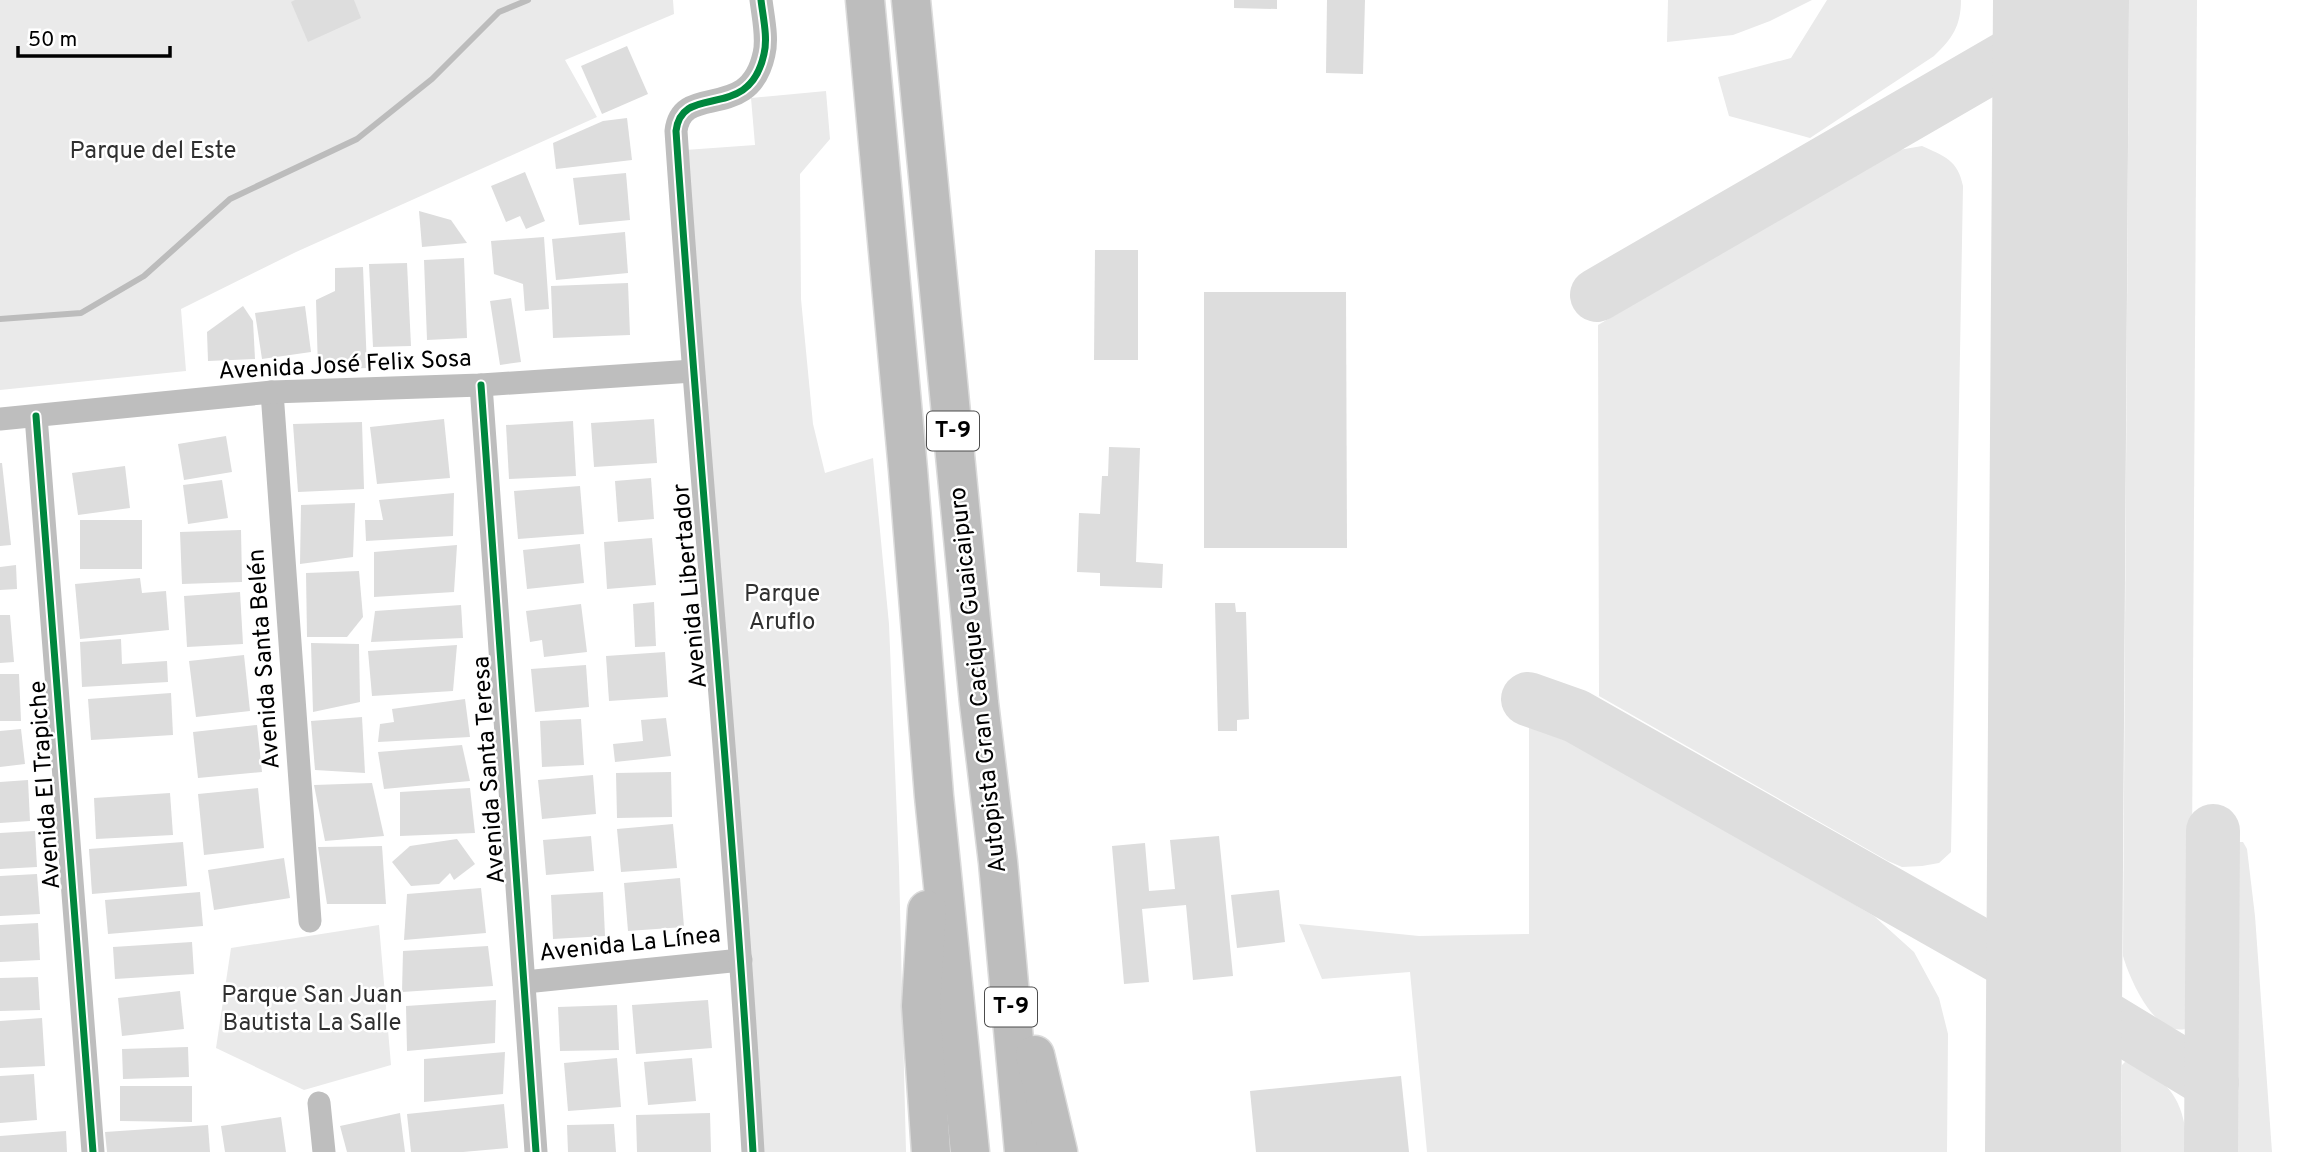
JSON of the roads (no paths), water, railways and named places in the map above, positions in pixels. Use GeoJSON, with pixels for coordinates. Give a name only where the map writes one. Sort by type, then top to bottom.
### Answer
{"type":"FeatureCollection","features":[{"type":"Feature","properties":{"kind":"highway","name":"Autopista Gran Cacique Guaicaipuro"},"geometry":{"type":"LineString","coordinates":[[865,0],[909,483],[934,796],[970,1152]]}},
{"type":"Feature","properties":{"kind":"highway","name":"Autopista Gran Cacique Guaicaipuro"},"geometry":{"type":"LineString","coordinates":[[911,0],[978,690],[998,862],[1024,1152]]}},
{"type":"Feature","properties":{"kind":"highway"},"geometry":{"type":"LineString","coordinates":[[932,1152],[921,1006],[934,796]]}},
{"type":"Feature","properties":{"kind":"highway"},"geometry":{"type":"LineString","coordinates":[[1003,927],[1058,1152]]}},
{"type":"Feature","properties":{"kind":"street","name":"Avenida Libertador"},"geometry":{"type":"LineString","coordinates":[[753,1152],[741,960],[692,371],[676,131],[677,119],[684,110],[735,96],[745,90],[760,68],[765,51],[761,0]]}},
{"type":"Feature","properties":{"kind":"street","name":"Avenida José Felix Sosa"},"geometry":{"type":"LineString","coordinates":[[0,419],[272,392],[481,385],[692,371]]}},
{"type":"Feature","properties":{"kind":"street","name":"Avenida Santa Teresa"},"geometry":{"type":"LineString","coordinates":[[481,385],[536,1152]]}},
{"type":"Feature","properties":{"kind":"street","name":"Avenida Santa Belén"},"geometry":{"type":"LineString","coordinates":[[272,392],[310,921]]}},
{"type":"Feature","properties":{"kind":"street","name":"Avenida El Trapiche"},"geometry":{"type":"LineString","coordinates":[[36,416],[93,1152]]}},
{"type":"Feature","properties":{"kind":"street","name":"Avenida La Línea"},"geometry":{"type":"LineString","coordinates":[[525,982],[741,960]]}},
{"type":"Feature","properties":{"kind":"street"},"geometry":{"type":"LineString","coordinates":[[320,1103],[324,1152]]}},
{"type":"Feature","properties":{"kind":"waterway"},"geometry":{"type":"LineString","coordinates":[[0,319],[81,313],[144,276],[230,199],[357,139],[432,79],[499,12],[528,0]]}},
{"type":"Feature","properties":{"kind":"park label","name":"Parque del Este"},"geometry":{"type":"Point","coordinates":[153,152]}},
{"type":"Feature","properties":{"kind":"park label","name":"Parque Aruflo"},"geometry":{"type":"Point","coordinates":[782,609]}},
{"type":"Feature","properties":{"kind":"park label","name":"Parque San Juan Bautista La Salle"},"geometry":{"type":"Point","coordinates":[312,1010]}}]}
